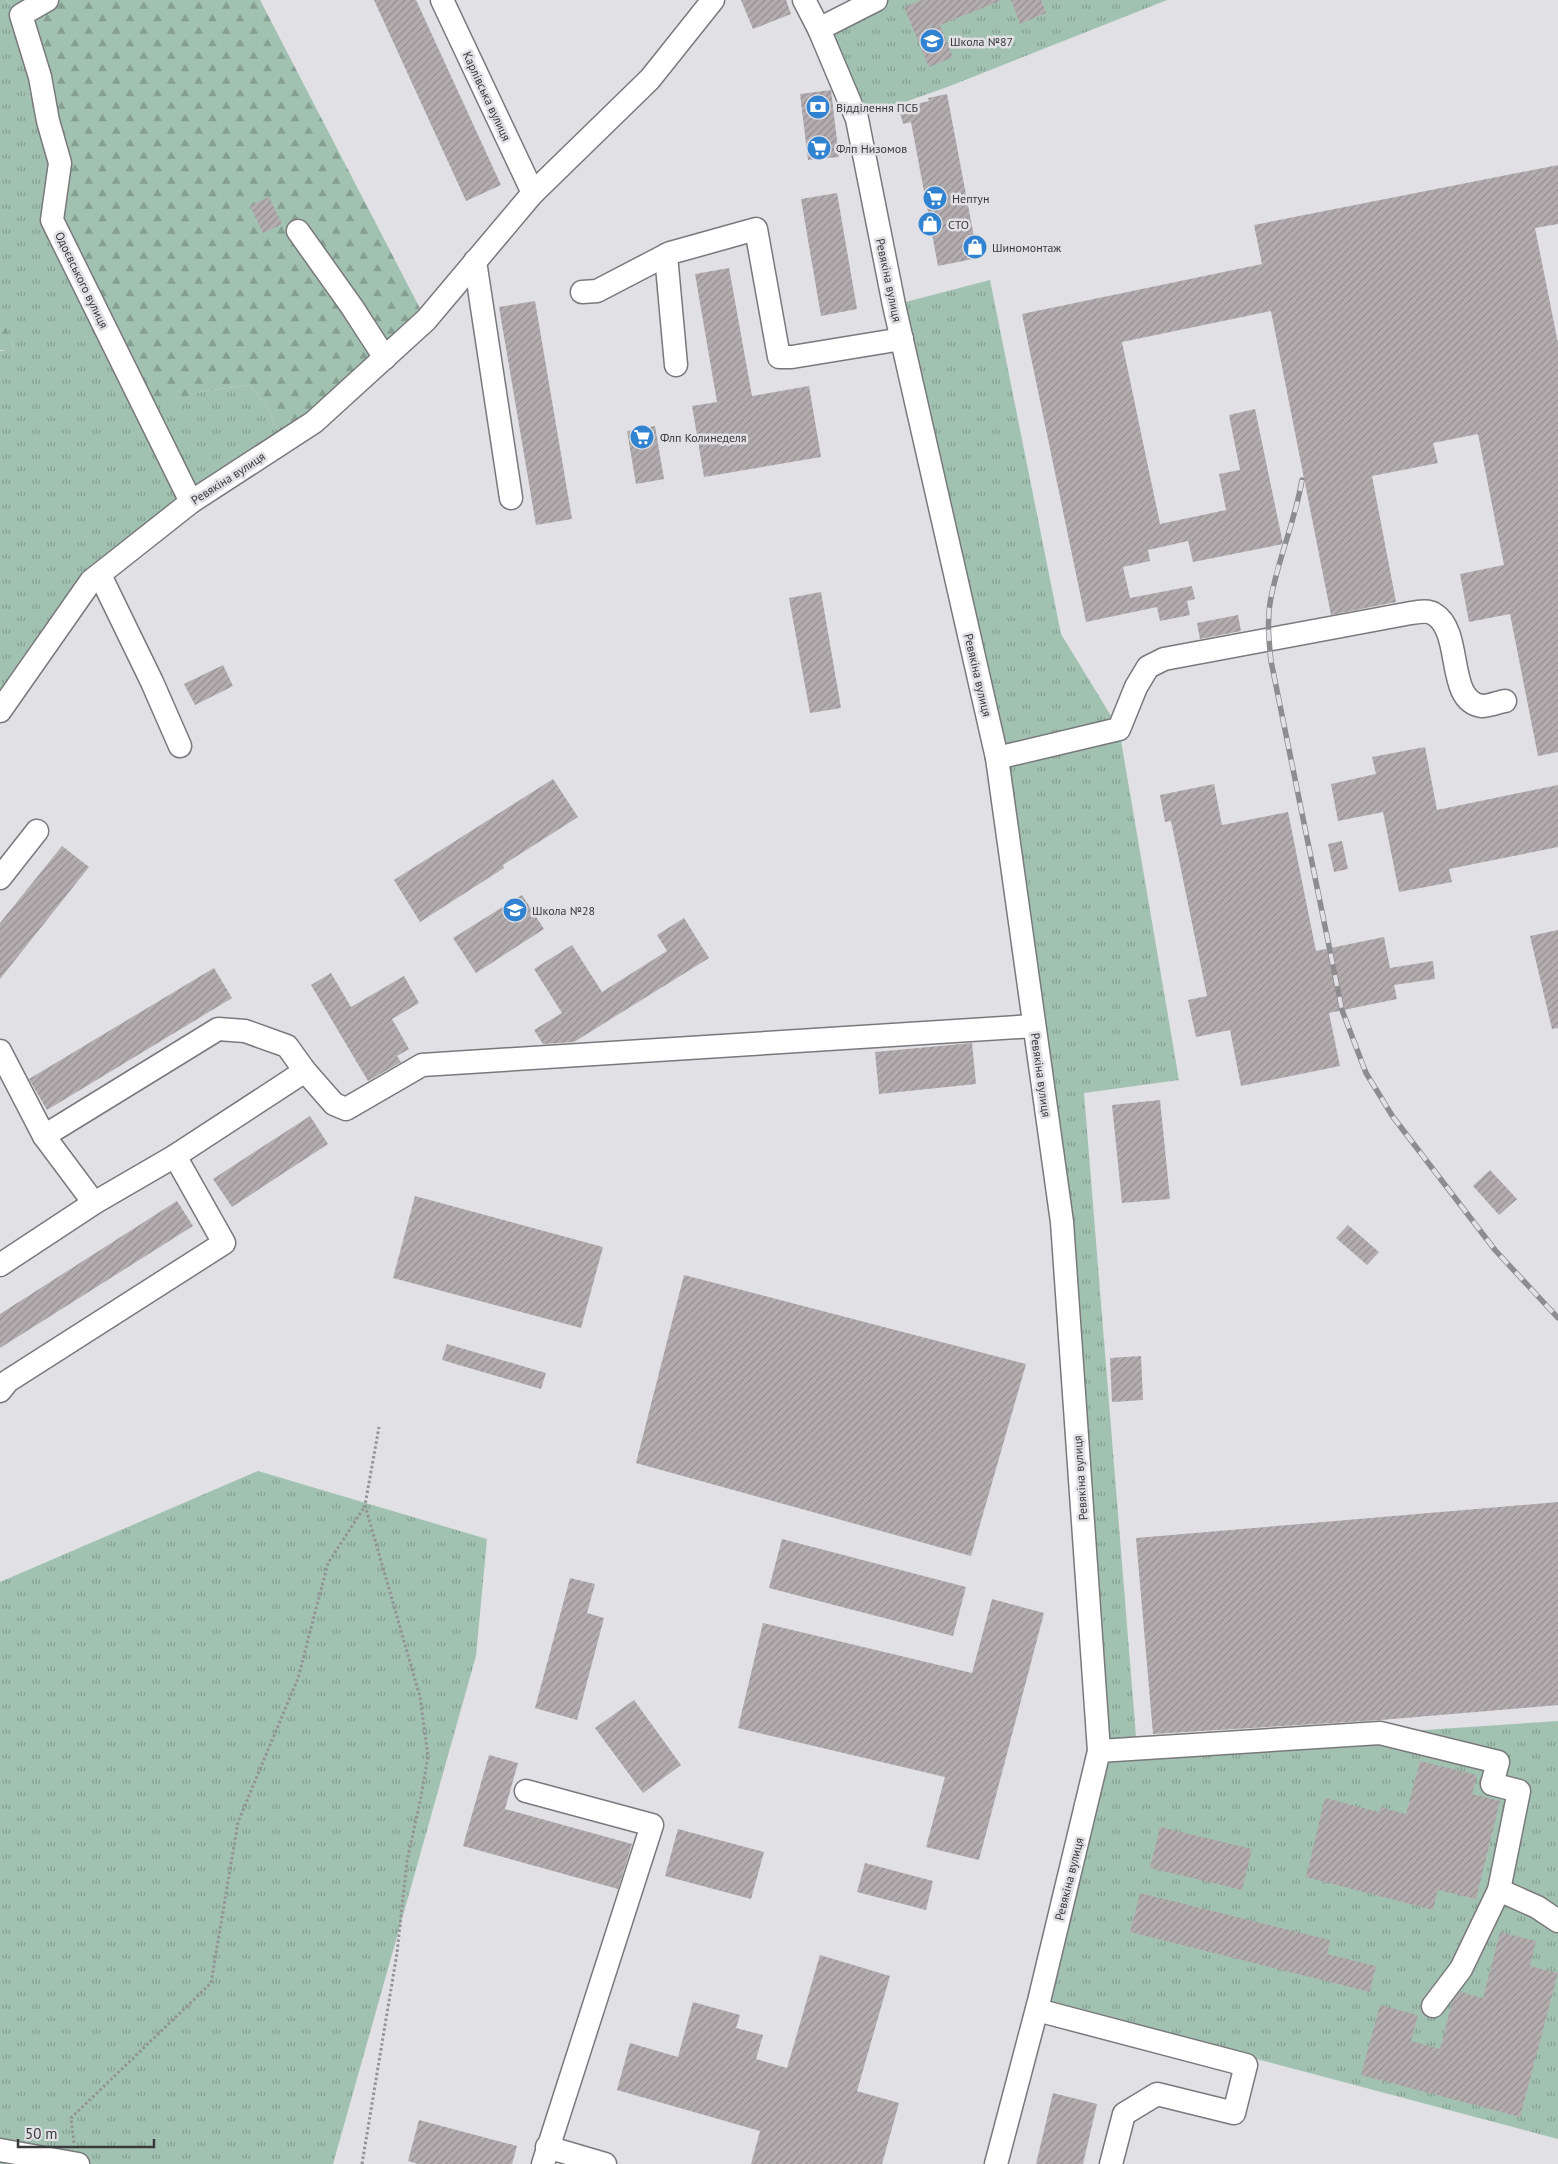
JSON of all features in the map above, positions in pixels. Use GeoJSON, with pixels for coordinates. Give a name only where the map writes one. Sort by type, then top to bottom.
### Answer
{"type":"FeatureCollection","features":[{"type":"Feature","properties":{"kind":"street","name":"Одоєвського вулиця"},"geometry":{"type":"LineString","coordinates":[[47,0],[21,15],[40,77],[48,121],[60,163],[52,220],[191,502]]}},
{"type":"Feature","properties":{"kind":"street","name":"Карлівська вулиця"},"geometry":{"type":"LineString","coordinates":[[442,0],[533,193]]}},
{"type":"Feature","properties":{"kind":"street","name":"Ревякіна вулиця"},"geometry":{"type":"LineString","coordinates":[[0,711],[91,582],[191,502],[314,422],[426,320],[533,193],[650,78],[713,0]]}},
{"type":"Feature","properties":{"kind":"street","name":"Ревякіна вулиця"},"geometry":{"type":"LineString","coordinates":[[804,0],[819,29],[857,119],[894,305],[997,758],[1062,1222],[1099,1752],[1037,2010],[996,2164]]}},
{"type":"Feature","properties":{"kind":"street"},"geometry":{"type":"LineString","coordinates":[[819,29],[876,0]]}},
{"type":"Feature","properties":{"kind":"street"},"geometry":{"type":"LineString","coordinates":[[582,292],[597,291],[666,255],[756,229],[779,357],[792,357],[902,339]]}},
{"type":"Feature","properties":{"kind":"street"},"geometry":{"type":"LineString","coordinates":[[298,232],[352,306],[385,358]]}},
{"type":"Feature","properties":{"kind":"street"},"geometry":{"type":"LineString","coordinates":[[666,255],[676,365]]}},
{"type":"Feature","properties":{"kind":"street"},"geometry":{"type":"LineString","coordinates":[[475,261],[511,498]]}},
{"type":"Feature","properties":{"kind":"street"},"geometry":{"type":"LineString","coordinates":[[100,574],[152,682],[180,746]]}},
{"type":"Feature","properties":{"kind":"street"},"geometry":{"type":"LineString","coordinates":[[997,758],[1118,729],[1136,688],[1148,668],[1164,659],[1412,613],[1434,613],[1441,620],[1450,637],[1463,694],[1471,701],[1482,706],[1505,701]]}},
{"type":"Feature","properties":{"kind":"street"},"geometry":{"type":"LineString","coordinates":[[0,685],[24,679]]}},
{"type":"Feature","properties":{"kind":"street"},"geometry":{"type":"LineString","coordinates":[[0,878],[37,831]]}},
{"type":"Feature","properties":{"kind":"street"},"geometry":{"type":"LineString","coordinates":[[44,1136],[218,1029],[245,1031],[287,1046],[305,1071],[334,1104],[346,1109],[422,1065],[1034,1026]]}},
{"type":"Feature","properties":{"kind":"street"},"geometry":{"type":"LineString","coordinates":[[0,1051],[44,1136],[94,1203]]}},
{"type":"Feature","properties":{"kind":"street"},"geometry":{"type":"LineString","coordinates":[[0,1264],[94,1203],[175,1156],[305,1071]]}},
{"type":"Feature","properties":{"kind":"street"},"geometry":{"type":"LineString","coordinates":[[0,1392],[8,1382],[224,1243],[175,1156]]}},
{"type":"Feature","properties":{"kind":"street"},"geometry":{"type":"LineString","coordinates":[[1099,1752],[1380,1733],[1498,1762],[1492,1784],[1519,1791],[1499,1890],[1461,1969],[1433,2006]]}},
{"type":"Feature","properties":{"kind":"street"},"geometry":{"type":"LineString","coordinates":[[526,1791],[652,1825],[545,2155],[606,2164]]}},
{"type":"Feature","properties":{"kind":"street"},"geometry":{"type":"LineString","coordinates":[[1499,1890],[1537,1906],[1558,1921]]}},
{"type":"Feature","properties":{"kind":"street"},"geometry":{"type":"LineString","coordinates":[[1037,2010],[1246,2064],[1234,2113],[1157,2094],[1124,2114],[1111,2164]]}},
{"type":"Feature","properties":{"kind":"street"},"geometry":{"type":"LineString","coordinates":[[0,2150],[77,2163]]}},
{"type":"Feature","properties":{"kind":"path"},"geometry":{"type":"LineString","coordinates":[[77,2163],[71,2118],[211,1983],[238,1822],[298,1678],[328,1562],[365,1505],[379,1427]]}},
{"type":"Feature","properties":{"kind":"path"},"geometry":{"type":"LineString","coordinates":[[362,2164],[397,1953],[407,1861],[428,1756],[420,1697],[365,1505]]}},
{"type":"Feature","properties":{"kind":"green space"},"geometry":{"type":"Polygon","coordinates":[[[0,0],[6,0],[21,15],[146,408],[204,391],[250,385],[267,407],[283,442],[91,581],[0,705],[0,351],[14,349],[0,315],[0,0]]]}},
{"type":"Feature","properties":{"kind":"green space"},"geometry":{"type":"Polygon","coordinates":[[[6,0],[260,0],[426,320],[283,442],[267,407],[250,385],[204,391],[145,409],[52,220],[60,163],[21,15],[6,0]]]}},
{"type":"Feature","properties":{"kind":"green space"},"geometry":{"type":"Polygon","coordinates":[[[876,0],[1167,0],[950,86],[857,119],[819,29],[876,0]]]}},
{"type":"Feature","properties":{"kind":"green space"},"geometry":{"type":"Polygon","coordinates":[[[990,280],[1061,634],[1119,729],[1179,1080],[1084,1093],[1137,1749],[1558,1721],[1558,2139],[1039,2001],[1099,1751],[1062,1222],[997,758],[894,305],[990,280]]]}},
{"type":"Feature","properties":{"kind":"green space"},"geometry":{"type":"Polygon","coordinates":[[[0,315],[3,319],[14,350],[0,350],[0,315]]]}},
{"type":"Feature","properties":{"kind":"green space"},"geometry":{"type":"Polygon","coordinates":[[[258,1471],[487,1539],[476,1656],[333,2164],[0,2164],[0,1582],[258,1471]]]}},
{"type":"Feature","properties":{"kind":"building"},"geometry":{"type":"Polygon","coordinates":[[[374,0],[416,0],[501,185],[466,201],[374,0]]]}},
{"type":"Feature","properties":{"kind":"building"},"geometry":{"type":"Polygon","coordinates":[[[741,0],[786,0],[791,14],[753,29],[741,0]]]}},
{"type":"Feature","properties":{"kind":"building","name":"Школа №87"},"geometry":{"type":"Polygon","coordinates":[[[922,0],[1000,1],[940,25],[953,57],[929,67],[904,7],[922,0]]]}},
{"type":"Feature","properties":{"kind":"building","name":"Школа №87"},"geometry":{"type":"Polygon","coordinates":[[[1011,0],[1041,0],[1046,13],[1020,24],[1011,0]]]}},
{"type":"Feature","properties":{"kind":"building"},"geometry":{"type":"Polygon","coordinates":[[[831,90],[839,157],[808,160],[800,94],[831,90]]]}},
{"type":"Feature","properties":{"kind":"building"},"geometry":{"type":"Polygon","coordinates":[[[947,94],[978,258],[938,266],[911,122],[903,124],[899,108],[929,101],[928,98],[947,94]]]}},
{"type":"Feature","properties":{"kind":"building"},"geometry":{"type":"Polygon","coordinates":[[[1558,165],[1558,224],[1535,228],[1558,343],[1558,752],[1538,756],[1510,614],[1469,622],[1460,574],[1504,565],[1478,434],[1433,443],[1438,463],[1372,476],[1396,602],[1331,615],[1271,311],[1122,342],[1160,524],[1226,510],[1219,474],[1240,470],[1229,415],[1255,409],[1283,544],[1193,562],[1188,541],[1148,550],[1150,561],[1123,567],[1130,598],[1192,586],[1195,599],[1187,601],[1190,615],[1160,621],[1157,607],[1086,622],[1022,314],[1262,264],[1254,225],[1558,165]]]}},
{"type":"Feature","properties":{"kind":"building"},"geometry":{"type":"Polygon","coordinates":[[[837,193],[857,309],[821,316],[801,199],[837,193]]]}},
{"type":"Feature","properties":{"kind":"building"},"geometry":{"type":"Polygon","coordinates":[[[269,197],[282,224],[263,233],[250,206],[269,197]]]}},
{"type":"Feature","properties":{"kind":"building"},"geometry":{"type":"Polygon","coordinates":[[[729,268],[752,396],[809,386],[821,457],[704,477],[692,406],[717,402],[695,274],[729,268]]]}},
{"type":"Feature","properties":{"kind":"building"},"geometry":{"type":"Polygon","coordinates":[[[535,301],[572,519],[536,525],[499,307],[535,301]]]}},
{"type":"Feature","properties":{"kind":"building"},"geometry":{"type":"Polygon","coordinates":[[[655,426],[664,479],[636,484],[627,431],[655,426]]]}},
{"type":"Feature","properties":{"kind":"building"},"geometry":{"type":"Polygon","coordinates":[[[821,592],[841,708],[810,713],[789,598],[821,592]]]}},
{"type":"Feature","properties":{"kind":"building"},"geometry":{"type":"Polygon","coordinates":[[[1238,615],[1241,631],[1200,639],[1197,623],[1238,615]]]}},
{"type":"Feature","properties":{"kind":"building"},"geometry":{"type":"Polygon","coordinates":[[[223,665],[233,686],[195,705],[184,684],[223,665]]]}},
{"type":"Feature","properties":{"kind":"building"},"geometry":{"type":"Polygon","coordinates":[[[1425,747],[1437,810],[1558,785],[1558,847],[1449,869],[1452,882],[1399,892],[1383,812],[1338,821],[1331,784],[1376,774],[1372,757],[1425,747]]]}},
{"type":"Feature","properties":{"kind":"building"},"geometry":{"type":"Polygon","coordinates":[[[553,779],[578,817],[503,865],[504,868],[420,922],[394,880],[553,779]]]}},
{"type":"Feature","properties":{"kind":"building"},"geometry":{"type":"Polygon","coordinates":[[[1214,784],[1222,825],[1288,812],[1316,951],[1384,937],[1390,968],[1433,961],[1435,979],[1394,985],[1397,999],[1329,1013],[1340,1066],[1241,1086],[1230,1030],[1196,1037],[1188,1000],[1207,996],[1171,821],[1165,822],[1160,795],[1214,784]]]}},
{"type":"Feature","properties":{"kind":"building"},"geometry":{"type":"Polygon","coordinates":[[[1342,841],[1348,869],[1334,872],[1328,844],[1342,841]]]}},
{"type":"Feature","properties":{"kind":"building"},"geometry":{"type":"Polygon","coordinates":[[[62,846],[89,867],[0,979],[0,923],[62,846]]]}},
{"type":"Feature","properties":{"kind":"building"},"geometry":{"type":"Polygon","coordinates":[[[522,895],[544,929],[476,973],[453,938],[522,895]]]}},
{"type":"Feature","properties":{"kind":"building"},"geometry":{"type":"Polygon","coordinates":[[[684,918],[709,958],[574,1042],[543,1044],[534,1030],[562,1013],[534,969],[572,945],[602,992],[667,951],[657,935],[684,918]]]}},
{"type":"Feature","properties":{"kind":"building"},"geometry":{"type":"Polygon","coordinates":[[[1558,930],[1558,1028],[1552,1029],[1530,936],[1558,930]]]}},
{"type":"Feature","properties":{"kind":"building"},"geometry":{"type":"Polygon","coordinates":[[[214,968],[232,998],[47,1110],[29,1079],[214,968]]]}},
{"type":"Feature","properties":{"kind":"building"},"geometry":{"type":"Polygon","coordinates":[[[331,973],[351,1007],[404,976],[419,1003],[392,1019],[409,1049],[397,1056],[401,1062],[368,1081],[311,985],[331,973]]]}},
{"type":"Feature","properties":{"kind":"building"},"geometry":{"type":"Polygon","coordinates":[[[972,1043],[976,1084],[879,1094],[875,1052],[972,1043]]]}},
{"type":"Feature","properties":{"kind":"building"},"geometry":{"type":"Polygon","coordinates":[[[1160,1100],[1170,1199],[1122,1203],[1112,1105],[1160,1100]]]}},
{"type":"Feature","properties":{"kind":"building"},"geometry":{"type":"Polygon","coordinates":[[[310,1116],[328,1144],[232,1207],[213,1179],[310,1116]]]}},
{"type":"Feature","properties":{"kind":"building"},"geometry":{"type":"Polygon","coordinates":[[[1490,1170],[1517,1199],[1499,1215],[1473,1186],[1490,1170]]]}},
{"type":"Feature","properties":{"kind":"building"},"geometry":{"type":"Polygon","coordinates":[[[415,1196],[603,1247],[581,1328],[393,1278],[415,1196]]]}},
{"type":"Feature","properties":{"kind":"building"},"geometry":{"type":"Polygon","coordinates":[[[177,1201],[193,1226],[0,1348],[0,1314],[177,1201]]]}},
{"type":"Feature","properties":{"kind":"building"},"geometry":{"type":"Polygon","coordinates":[[[1348,1225],[1379,1252],[1367,1265],[1336,1238],[1348,1225]]]}},
{"type":"Feature","properties":{"kind":"building"},"geometry":{"type":"Polygon","coordinates":[[[684,1275],[1026,1364],[971,1556],[636,1463],[684,1275]]]}},
{"type":"Feature","properties":{"kind":"building"},"geometry":{"type":"Polygon","coordinates":[[[447,1344],[546,1373],[541,1389],[442,1360],[447,1344]]]}},
{"type":"Feature","properties":{"kind":"building"},"geometry":{"type":"Polygon","coordinates":[[[1141,1356],[1143,1400],[1112,1402],[1110,1358],[1141,1356]]]}},
{"type":"Feature","properties":{"kind":"building"},"geometry":{"type":"Polygon","coordinates":[[[1558,1502],[1558,1705],[1381,1720],[1153,1734],[1136,1538],[1558,1502]]]}},
{"type":"Feature","properties":{"kind":"building"},"geometry":{"type":"Polygon","coordinates":[[[782,1539],[966,1587],[953,1636],[769,1588],[782,1539]]]}},
{"type":"Feature","properties":{"kind":"building"},"geometry":{"type":"Polygon","coordinates":[[[570,1578],[595,1584],[587,1613],[604,1618],[577,1720],[535,1708],[570,1578]]]}},
{"type":"Feature","properties":{"kind":"building"},"geometry":{"type":"Polygon","coordinates":[[[992,1599],[1044,1613],[979,1860],[926,1847],[945,1777],[738,1728],[763,1623],[972,1673],[992,1599]]]}},
{"type":"Feature","properties":{"kind":"building"},"geometry":{"type":"Polygon","coordinates":[[[634,1700],[681,1765],[643,1793],[595,1728],[634,1700]]]}},
{"type":"Feature","properties":{"kind":"building"},"geometry":{"type":"Polygon","coordinates":[[[489,1755],[518,1763],[505,1809],[632,1844],[618,1889],[463,1846],[489,1755]]]}},
{"type":"Feature","properties":{"kind":"building"},"geometry":{"type":"Polygon","coordinates":[[[1420,1761],[1477,1775],[1472,1794],[1500,1801],[1476,1899],[1438,1890],[1433,1910],[1306,1877],[1325,1798],[1379,1812],[1381,1807],[1406,1814],[1420,1761]]]}},
{"type":"Feature","properties":{"kind":"building"},"geometry":{"type":"Polygon","coordinates":[[[1160,1827],[1252,1849],[1242,1890],[1150,1868],[1160,1827]]]}},
{"type":"Feature","properties":{"kind":"building"},"geometry":{"type":"Polygon","coordinates":[[[678,1829],[764,1852],[751,1899],[665,1876],[678,1829]]]}},
{"type":"Feature","properties":{"kind":"building"},"geometry":{"type":"Polygon","coordinates":[[[865,1863],[933,1881],[926,1910],[857,1892],[865,1863]]]}},
{"type":"Feature","properties":{"kind":"building"},"geometry":{"type":"Polygon","coordinates":[[[1140,1893],[1330,1940],[1327,1954],[1376,1966],[1370,1992],[1130,1932],[1140,1893]]]}},
{"type":"Feature","properties":{"kind":"building"},"geometry":{"type":"Polygon","coordinates":[[[1500,1932],[1536,1941],[1530,1966],[1558,1973],[1520,2117],[1361,2075],[1380,2005],[1418,2015],[1411,2041],[1440,2049],[1452,2002],[1460,1992],[1483,1998],[1500,1932]]]}},
{"type":"Feature","properties":{"kind":"building"},"geometry":{"type":"Polygon","coordinates":[[[820,1955],[890,1976],[857,2091],[899,2103],[882,2164],[751,2164],[760,2131],[617,2090],[630,2043],[678,2057],[693,2002],[740,2015],[736,2028],[763,2035],[756,2059],[787,2068],[820,1955]]]}},
{"type":"Feature","properties":{"kind":"building"},"geometry":{"type":"Polygon","coordinates":[[[1053,2093],[1097,2104],[1083,2164],[1036,2164],[1053,2093]]]}},
{"type":"Feature","properties":{"kind":"building"},"geometry":{"type":"Polygon","coordinates":[[[419,2120],[517,2146],[512,2164],[418,2164],[408,2161],[419,2120]]]}},
{"type":"Feature","properties":{"kind":"railway"},"geometry":{"type":"LineString","coordinates":[[1302,480],[1273,587],[1269,610],[1269,639],[1271,661],[1342,1010],[1366,1073],[1393,1117],[1495,1250],[1558,1318]]}},
{"type":"Feature","properties":{"kind":"place","name":"Школа №87"},"geometry":{"type":"Point","coordinates":[932,41]}},
{"type":"Feature","properties":{"kind":"place","name":"Відділення ПСБ"},"geometry":{"type":"Point","coordinates":[818,107]}},
{"type":"Feature","properties":{"kind":"place","name":"Флп Низомов"},"geometry":{"type":"Point","coordinates":[819,148]}},
{"type":"Feature","properties":{"kind":"place","name":"Нептун"},"geometry":{"type":"Point","coordinates":[935,198]}},
{"type":"Feature","properties":{"kind":"place","name":"СТО"},"geometry":{"type":"Point","coordinates":[930,224]}},
{"type":"Feature","properties":{"kind":"place","name":"Шиномонтаж"},"geometry":{"type":"Point","coordinates":[975,247]}},
{"type":"Feature","properties":{"kind":"place","name":"Флп Колинеделя"},"geometry":{"type":"Point","coordinates":[642,437]}},
{"type":"Feature","properties":{"kind":"place","name":"Школа №28"},"geometry":{"type":"Point","coordinates":[515,910]}}]}
